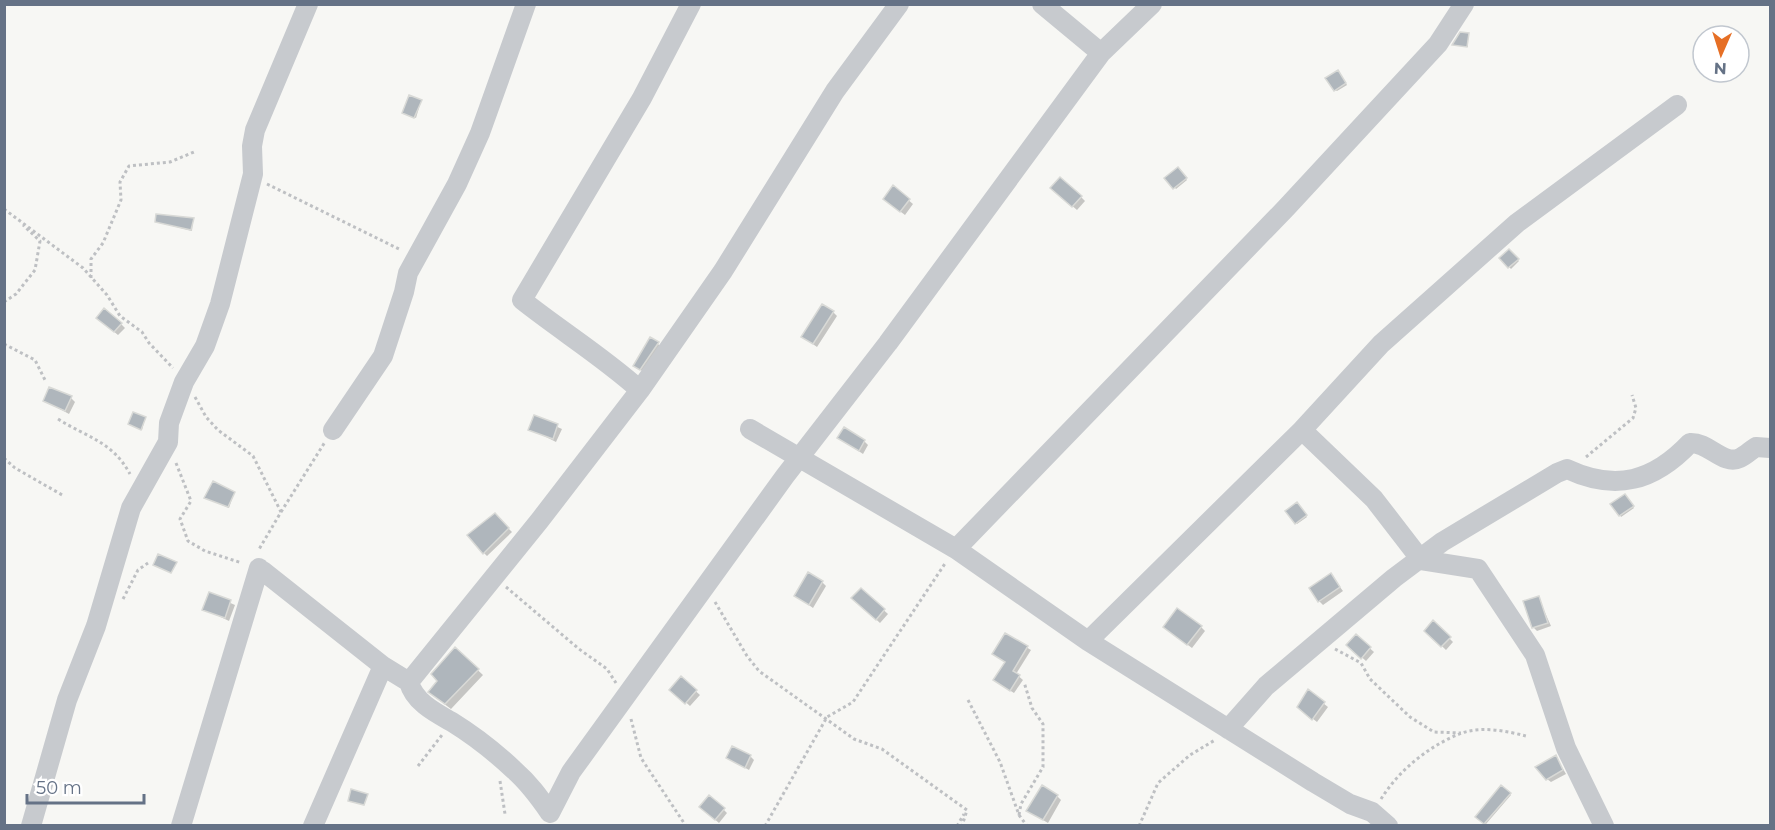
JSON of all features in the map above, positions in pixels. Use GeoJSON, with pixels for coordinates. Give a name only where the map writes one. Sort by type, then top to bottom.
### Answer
{"type":"FeatureCollection","features":[{"type":"Feature","properties":{"kind":"street"},"geometry":{"type":"LineString","coordinates":[[31,825],[67,700],[88,648],[131,508],[168,442],[169,423],[184,382],[205,346],[220,304],[252,174],[252,146],[255,130],[308,4]]}},
{"type":"Feature","properties":{"kind":"street"},"geometry":{"type":"LineString","coordinates":[[333,430],[383,356],[408,273],[457,184],[480,133],[526,4]]}},
{"type":"Feature","properties":{"kind":"street"},"geometry":{"type":"LineString","coordinates":[[640,390],[605,359],[547,320],[522,300],[642,98],[691,4]]}},
{"type":"Feature","properties":{"kind":"street"},"geometry":{"type":"LineString","coordinates":[[409,682],[493,575],[540,520],[640,390],[723,271],[835,91],[899,4]]}},
{"type":"Feature","properties":{"kind":"street"},"geometry":{"type":"LineString","coordinates":[[1042,4],[1101,53]]}},
{"type":"Feature","properties":{"kind":"street"},"geometry":{"type":"LineString","coordinates":[[181,825],[261,569],[383,666],[409,682],[411,689],[436,715],[451,722],[497,756],[534,789],[550,813],[571,772],[707,588],[785,476],[801,458],[1101,53],[1152,4]]}},
{"type":"Feature","properties":{"kind":"street"},"geometry":{"type":"LineString","coordinates":[[956,549],[1286,208],[1438,44],[1464,4]]}},
{"type":"Feature","properties":{"kind":"street"},"geometry":{"type":"LineString","coordinates":[[1088,641],[1302,430],[1381,344],[1517,223],[1677,105]]}},
{"type":"Feature","properties":{"kind":"street"},"geometry":{"type":"LineString","coordinates":[[750,429],[956,549],[1088,641],[1350,804],[1372,812],[1388,825]]}},
{"type":"Feature","properties":{"kind":"street"},"geometry":{"type":"LineString","coordinates":[[1302,430],[1374,499],[1421,560],[1478,569],[1535,656],[1566,747],[1604,825]]}},
{"type":"Feature","properties":{"kind":"street"},"geometry":{"type":"LineString","coordinates":[[1228,729],[1266,686],[1374,594],[1442,542],[1567,469],[1585,478],[1618,481],[1652,475],[1675,460],[1690,443],[1700,443],[1728,460],[1740,458],[1756,447],[1770,448]]}},
{"type":"Feature","properties":{"kind":"street"},"geometry":{"type":"LineString","coordinates":[[313,825],[383,666]]}},
{"type":"Feature","properties":{"kind":"path"},"geometry":{"type":"LineString","coordinates":[[91,278],[91,259],[103,243],[121,200],[120,182],[129,166],[170,162],[194,152]]}},
{"type":"Feature","properties":{"kind":"path"},"geometry":{"type":"LineString","coordinates":[[252,174],[279,192],[416,257]]}},
{"type":"Feature","properties":{"kind":"path"},"geometry":{"type":"LineString","coordinates":[[4,302],[16,294],[35,270],[40,240],[17,220]]}},
{"type":"Feature","properties":{"kind":"path"},"geometry":{"type":"LineString","coordinates":[[4,344],[35,360],[46,382]]}},
{"type":"Feature","properties":{"kind":"path"},"geometry":{"type":"LineString","coordinates":[[1567,469],[1585,459],[1633,418],[1636,408],[1632,395]]}},
{"type":"Feature","properties":{"kind":"path"},"geometry":{"type":"LineString","coordinates":[[58,419],[106,445],[120,456],[140,491]]}},
{"type":"Feature","properties":{"kind":"path"},"geometry":{"type":"LineString","coordinates":[[281,512],[333,430]]}},
{"type":"Feature","properties":{"kind":"path"},"geometry":{"type":"LineString","coordinates":[[168,442],[191,501],[180,519],[188,541],[206,551],[261,569]]}},
{"type":"Feature","properties":{"kind":"path"},"geometry":{"type":"LineString","coordinates":[[4,458],[15,468],[64,496]]}},
{"type":"Feature","properties":{"kind":"path"},"geometry":{"type":"LineString","coordinates":[[765,825],[827,717],[853,702],[956,549]]}},
{"type":"Feature","properties":{"kind":"path"},"geometry":{"type":"LineString","coordinates":[[493,575],[579,649],[607,669],[625,697],[641,758],[686,825]]}},
{"type":"Feature","properties":{"kind":"path"},"geometry":{"type":"LineString","coordinates":[[707,588],[747,656],[759,671],[827,717],[854,739],[882,749],[967,810]]}},
{"type":"Feature","properties":{"kind":"path"},"geometry":{"type":"LineString","coordinates":[[1320,642],[1361,663],[1370,679],[1410,717],[1434,732],[1463,733],[1503,730],[1526,736]]}},
{"type":"Feature","properties":{"kind":"path"},"geometry":{"type":"LineString","coordinates":[[1019,815],[1020,804],[1043,767],[1043,724],[1032,708],[1024,682]]}},
{"type":"Feature","properties":{"kind":"path"},"geometry":{"type":"LineString","coordinates":[[968,700],[999,762],[1019,815],[1028,825]]}},
{"type":"Feature","properties":{"kind":"path"},"geometry":{"type":"LineString","coordinates":[[418,765],[451,722]]}},
{"type":"Feature","properties":{"kind":"path"},"geometry":{"type":"LineString","coordinates":[[1139,825],[1158,783],[1190,755],[1204,748],[1228,729]]}},
{"type":"Feature","properties":{"kind":"path"},"geometry":{"type":"LineString","coordinates":[[1372,812],[1397,775],[1427,752],[1463,733]]}},
{"type":"Feature","properties":{"kind":"path"},"geometry":{"type":"LineString","coordinates":[[497,756],[505,814]]}},
{"type":"Feature","properties":{"kind":"path"},"geometry":{"type":"LineString","coordinates":[[957,825],[967,810]]}},
{"type":"Feature","properties":{"kind":"path"},"geometry":{"type":"LineString","coordinates":[[962,825],[967,810]]}},
{"type":"Feature","properties":{"kind":"building"},"geometry":{"type":"Polygon","coordinates":[[[1460,32],[1469,33],[1467,47],[1452,45],[1460,32]]]}},
{"type":"Feature","properties":{"kind":"building"},"geometry":{"type":"Polygon","coordinates":[[[1338,70],[1346,83],[1334,91],[1325,78],[1338,70]]]}},
{"type":"Feature","properties":{"kind":"building"},"geometry":{"type":"Polygon","coordinates":[[[409,95],[422,100],[414,118],[402,113],[409,95]]]}},
{"type":"Feature","properties":{"kind":"building"},"geometry":{"type":"Polygon","coordinates":[[[1178,167],[1187,178],[1173,189],[1164,178],[1178,167]]]}},
{"type":"Feature","properties":{"kind":"building"},"geometry":{"type":"Polygon","coordinates":[[[1060,177],[1082,196],[1072,207],[1050,188],[1060,177]]]}},
{"type":"Feature","properties":{"kind":"building"},"geometry":{"type":"Polygon","coordinates":[[[893,185],[910,199],[900,212],[883,199],[893,185]]]}},
{"type":"Feature","properties":{"kind":"building"},"geometry":{"type":"Polygon","coordinates":[[[156,214],[194,218],[191,230],[155,222],[156,214]]]}},
{"type":"Feature","properties":{"kind":"building"},"geometry":{"type":"Polygon","coordinates":[[[1509,249],[1519,259],[1508,268],[1499,258],[1509,249]]]}},
{"type":"Feature","properties":{"kind":"building"},"geometry":{"type":"Polygon","coordinates":[[[822,304],[834,311],[813,344],[801,337],[822,304]]]}},
{"type":"Feature","properties":{"kind":"building"},"geometry":{"type":"Polygon","coordinates":[[[104,308],[122,323],[114,332],[96,318],[104,308]]]}},
{"type":"Feature","properties":{"kind":"building"},"geometry":{"type":"Polygon","coordinates":[[[650,337],[659,342],[640,370],[633,366],[650,337]]]}},
{"type":"Feature","properties":{"kind":"building"},"geometry":{"type":"Polygon","coordinates":[[[49,387],[72,396],[65,411],[43,401],[49,387]]]}},
{"type":"Feature","properties":{"kind":"building"},"geometry":{"type":"Polygon","coordinates":[[[133,412],[146,417],[141,430],[128,424],[133,412]]]}},
{"type":"Feature","properties":{"kind":"building"},"geometry":{"type":"Polygon","coordinates":[[[534,415],[558,424],[553,439],[528,430],[534,415]]]}},
{"type":"Feature","properties":{"kind":"building"},"geometry":{"type":"Polygon","coordinates":[[[844,427],[865,440],[859,451],[837,438],[844,427]]]}},
{"type":"Feature","properties":{"kind":"building"},"geometry":{"type":"Polygon","coordinates":[[[213,481],[235,492],[228,507],[204,498],[213,481]]]}},
{"type":"Feature","properties":{"kind":"building"},"geometry":{"type":"Polygon","coordinates":[[[1625,494],[1634,506],[1619,516],[1610,504],[1625,494]]]}},
{"type":"Feature","properties":{"kind":"building"},"geometry":{"type":"Polygon","coordinates":[[[1297,502],[1307,515],[1295,524],[1285,511],[1297,502]]]}},
{"type":"Feature","properties":{"kind":"building"},"geometry":{"type":"Polygon","coordinates":[[[495,513],[509,528],[483,554],[467,535],[495,513]]]}},
{"type":"Feature","properties":{"kind":"building"},"geometry":{"type":"Polygon","coordinates":[[[158,554],[177,562],[171,573],[153,565],[158,554]]]}},
{"type":"Feature","properties":{"kind":"building"},"geometry":{"type":"Polygon","coordinates":[[[808,572],[823,581],[809,605],[794,596],[808,572]]]}},
{"type":"Feature","properties":{"kind":"building"},"geometry":{"type":"Polygon","coordinates":[[[1331,573],[1340,587],[1318,602],[1309,588],[1331,573]]]}},
{"type":"Feature","properties":{"kind":"building"},"geometry":{"type":"Polygon","coordinates":[[[861,588],[885,609],[876,620],[851,598],[861,588]]]}},
{"type":"Feature","properties":{"kind":"building"},"geometry":{"type":"Polygon","coordinates":[[[209,592],[231,600],[225,618],[202,610],[209,592]]]}},
{"type":"Feature","properties":{"kind":"building"},"geometry":{"type":"Polygon","coordinates":[[[1539,596],[1548,623],[1532,628],[1523,601],[1539,596]]]}},
{"type":"Feature","properties":{"kind":"building"},"geometry":{"type":"Polygon","coordinates":[[[1177,608],[1202,626],[1187,645],[1163,627],[1177,608]]]}},
{"type":"Feature","properties":{"kind":"building"},"geometry":{"type":"Polygon","coordinates":[[[1433,620],[1451,637],[1441,647],[1424,631],[1433,620]]]}},
{"type":"Feature","properties":{"kind":"building"},"geometry":{"type":"Polygon","coordinates":[[[1005,633],[1028,646],[1013,671],[1020,675],[1010,691],[993,680],[1005,662],[992,654],[1005,633]]]}},
{"type":"Feature","properties":{"kind":"building"},"geometry":{"type":"Polygon","coordinates":[[[1356,634],[1371,647],[1361,659],[1346,645],[1356,634]]]}},
{"type":"Feature","properties":{"kind":"building"},"geometry":{"type":"Polygon","coordinates":[[[455,647],[479,669],[445,704],[428,692],[437,681],[431,674],[455,647]]]}},
{"type":"Feature","properties":{"kind":"building"},"geometry":{"type":"Polygon","coordinates":[[[681,676],[697,690],[685,704],[669,690],[681,676]]]}},
{"type":"Feature","properties":{"kind":"building"},"geometry":{"type":"Polygon","coordinates":[[[1308,689],[1325,702],[1312,720],[1297,707],[1308,689]]]}},
{"type":"Feature","properties":{"kind":"building"},"geometry":{"type":"Polygon","coordinates":[[[732,746],[751,755],[745,768],[726,758],[732,746]]]}},
{"type":"Feature","properties":{"kind":"building"},"geometry":{"type":"Polygon","coordinates":[[[1556,755],[1563,770],[1546,780],[1535,767],[1556,755]]]}},
{"type":"Feature","properties":{"kind":"building"},"geometry":{"type":"Polygon","coordinates":[[[1042,785],[1058,795],[1043,820],[1026,811],[1042,785]]]}},
{"type":"Feature","properties":{"kind":"building"},"geometry":{"type":"Polygon","coordinates":[[[1501,785],[1511,793],[1484,824],[1475,817],[1501,785]]]}},
{"type":"Feature","properties":{"kind":"building"},"geometry":{"type":"Polygon","coordinates":[[[351,789],[368,794],[364,805],[348,801],[351,789]]]}},
{"type":"Feature","properties":{"kind":"building"},"geometry":{"type":"Polygon","coordinates":[[[709,795],[725,808],[715,820],[699,807],[709,795]]]}}]}
